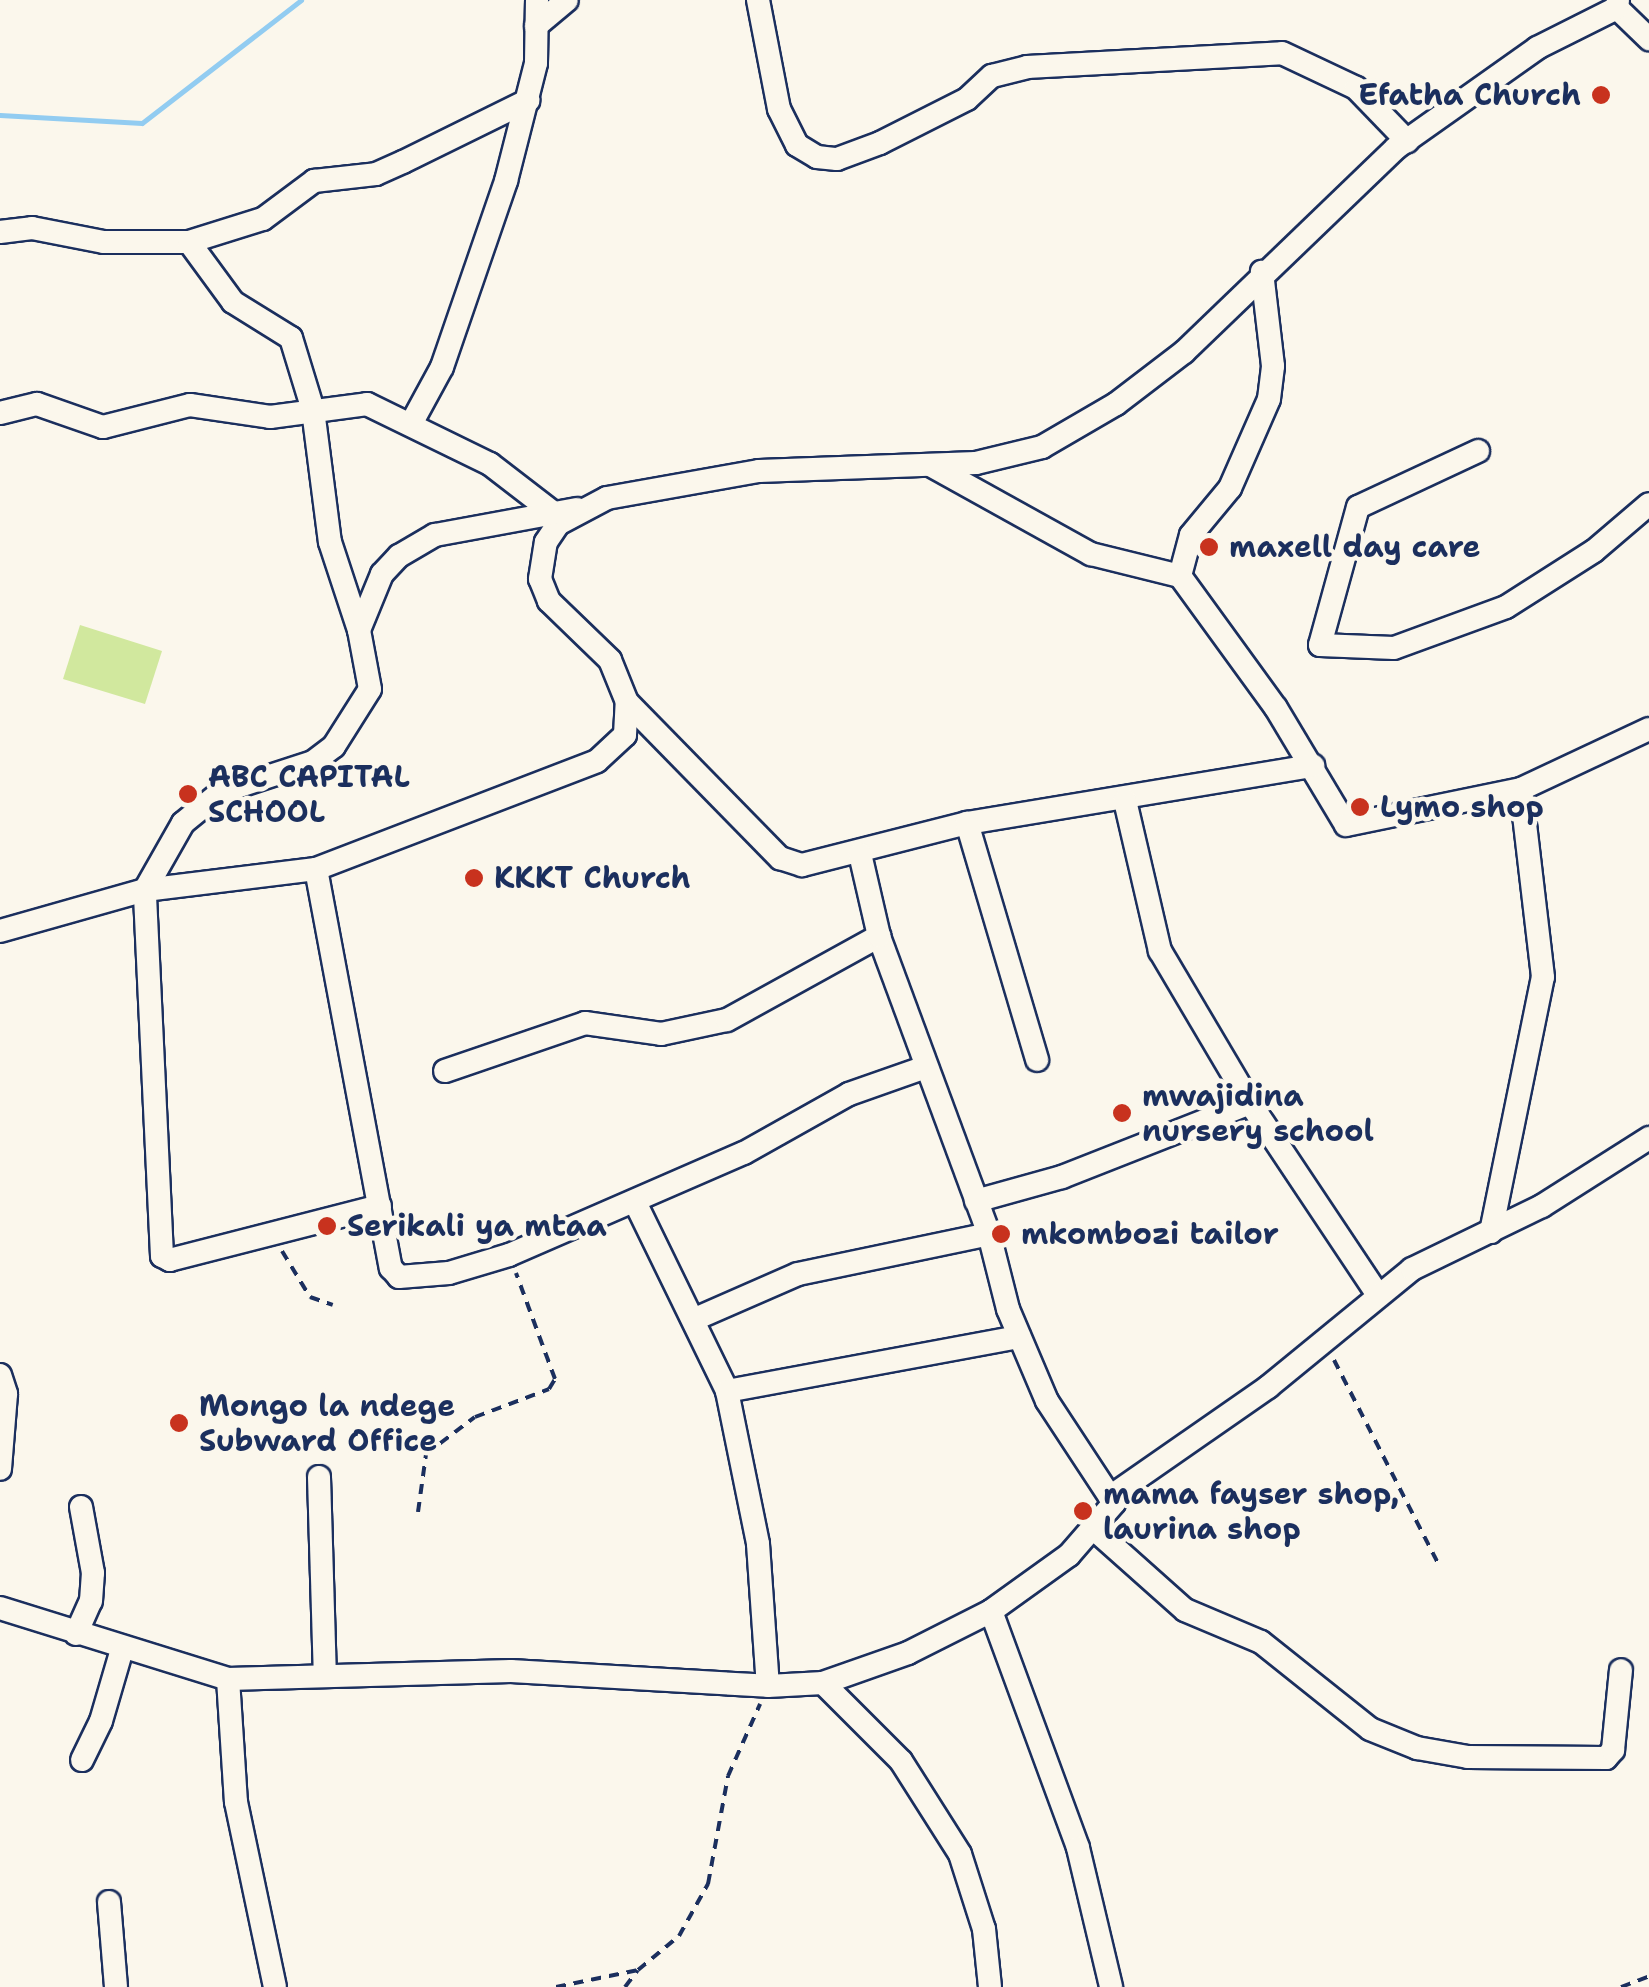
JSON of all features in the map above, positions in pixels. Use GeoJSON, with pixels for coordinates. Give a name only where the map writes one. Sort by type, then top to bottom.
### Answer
{"type":"FeatureCollection","features":[{"type":"Feature","properties":{"kind":"street"},"geometry":{"type":"LineString","coordinates":[[412,424],[442,367],[528,100],[537,0]]}},
{"type":"Feature","properties":{"kind":"street"},"geometry":{"type":"LineString","coordinates":[[536,26],[566,0]]}},
{"type":"Feature","properties":{"kind":"street"},"geometry":{"type":"LineString","coordinates":[[758,0],[779,109],[797,144],[817,157],[836,159],[880,143],[967,99],[992,76],[1026,68],[1282,53],[1356,88],[1407,140]]}},
{"type":"Feature","properties":{"kind":"street"},"geometry":{"type":"LineString","coordinates":[[359,630],[382,574],[415,544],[550,510],[581,509],[758,471],[932,466],[1042,447],[1116,404],[1184,352],[1262,272],[1407,140],[1538,48],[1617,4],[1649,39]]}},
{"type":"Feature","properties":{"kind":"street"},"geometry":{"type":"LineString","coordinates":[[0,232],[32,228],[104,242],[189,242],[264,219],[314,182],[403,162],[528,100]]}},
{"type":"Feature","properties":{"kind":"street"},"geometry":{"type":"LineString","coordinates":[[189,242],[234,302],[290,338],[314,410],[330,542],[359,630],[370,688],[334,746],[313,762],[221,792],[183,824],[146,890],[162,1256],[170,1260],[380,1206]]}},
{"type":"Feature","properties":{"kind":"street"},"geometry":{"type":"LineString","coordinates":[[1180,576],[1191,534],[1230,488],[1269,399],[1273,366],[1262,272]]}},
{"type":"Feature","properties":{"kind":"street"},"geometry":{"type":"LineString","coordinates":[[0,413],[37,404],[103,427],[190,404],[258,417],[367,404],[490,464],[550,510]]}},
{"type":"Feature","properties":{"kind":"street"},"geometry":{"type":"LineString","coordinates":[[1478,452],[1358,508],[1320,645],[1394,648],[1506,607],[1594,551],[1649,504]]}},
{"type":"Feature","properties":{"kind":"street"},"geometry":{"type":"LineString","coordinates":[[932,466],[1091,554],[1180,576],[1313,766],[1346,826],[1521,789],[1649,729]]}},
{"type":"Feature","properties":{"kind":"street"},"geometry":{"type":"LineString","coordinates":[[581,509],[546,542],[540,579],[549,601],[610,660],[627,702],[788,863],[860,854],[968,824],[1313,766]]}},
{"type":"Feature","properties":{"kind":"street"},"geometry":{"type":"LineString","coordinates":[[0,931],[146,890],[316,869],[597,761],[625,735],[627,702]]}},
{"type":"Feature","properties":{"kind":"street"},"geometry":{"type":"LineString","coordinates":[[1491,1232],[1543,977],[1521,789]]}},
{"type":"Feature","properties":{"kind":"street"},"geometry":{"type":"LineString","coordinates":[[1124,800],[1160,951],[1250,1103],[1378,1294]]}},
{"type":"Feature","properties":{"kind":"street"},"geometry":{"type":"LineString","coordinates":[[968,824],[1037,1060]]}},
{"type":"Feature","properties":{"kind":"street"},"geometry":{"type":"LineString","coordinates":[[0,1608],[122,1650],[228,1679],[511,1671],[768,1686],[823,1683],[908,1653],[991,1611],[1094,1529],[1112,1510],[1110,1497],[1047,1400],[1020,1337],[989,1234],[922,1068],[880,936],[860,854]]}},
{"type":"Feature","properties":{"kind":"street"},"geometry":{"type":"LineString","coordinates":[[316,869],[390,1268],[399,1277],[448,1274],[509,1255],[635,1202],[849,1094],[922,1068]]}},
{"type":"Feature","properties":{"kind":"street"},"geometry":{"type":"LineString","coordinates":[[445,1071],[584,1023],[661,1034],[727,1020],[880,936]]}},
{"type":"Feature","properties":{"kind":"street"},"geometry":{"type":"LineString","coordinates":[[976,1202],[1062,1177],[1250,1103]]}},
{"type":"Feature","properties":{"kind":"street"},"geometry":{"type":"LineString","coordinates":[[1110,1497],[1326,1342],[1412,1268],[1491,1232],[1606,1170],[1649,1138]]}},
{"type":"Feature","properties":{"kind":"street"},"geometry":{"type":"LineString","coordinates":[[635,1202],[727,1390],[758,1544],[768,1686]]}},
{"type":"Feature","properties":{"kind":"street"},"geometry":{"type":"LineString","coordinates":[[695,1319],[798,1274],[989,1234]]}},
{"type":"Feature","properties":{"kind":"street"},"geometry":{"type":"LineString","coordinates":[[727,1390],[1020,1337]]}},
{"type":"Feature","properties":{"kind":"street"},"geometry":{"type":"LineString","coordinates":[[0,1375],[6,1394],[0,1469]]}},
{"type":"Feature","properties":{"kind":"street"},"geometry":{"type":"LineString","coordinates":[[319,1477],[324,1674]]}},
{"type":"Feature","properties":{"kind":"street"},"geometry":{"type":"LineString","coordinates":[[76,1634],[91,1601],[93,1573],[81,1507]]}},
{"type":"Feature","properties":{"kind":"street"},"geometry":{"type":"LineString","coordinates":[[1094,1529],[1185,1610],[1261,1642],[1370,1729],[1417,1748],[1468,1757],[1606,1758],[1614,1750],[1621,1670]]}},
{"type":"Feature","properties":{"kind":"street"},"geometry":{"type":"LineString","coordinates":[[991,1611],[1078,1848],[1111,1987]]}},
{"type":"Feature","properties":{"kind":"street"},"geometry":{"type":"LineString","coordinates":[[82,1760],[102,1721],[122,1650]]}},
{"type":"Feature","properties":{"kind":"street"},"geometry":{"type":"LineString","coordinates":[[228,1679],[236,1802],[275,1987]]}},
{"type":"Feature","properties":{"kind":"street"},"geometry":{"type":"LineString","coordinates":[[823,1683],[901,1761],[960,1854],[984,1928],[990,1987]]}},
{"type":"Feature","properties":{"kind":"street"},"geometry":{"type":"LineString","coordinates":[[109,1902],[116,1987]]}},
{"type":"Feature","properties":{"kind":"path"},"geometry":{"type":"LineString","coordinates":[[274,1247],[297,1267],[310,1297],[333,1305]]}},
{"type":"Feature","properties":{"kind":"path"},"geometry":{"type":"LineString","coordinates":[[418,1512],[426,1454],[475,1417],[549,1389],[555,1379],[509,1255]]}},
{"type":"Feature","properties":{"kind":"path"},"geometry":{"type":"LineString","coordinates":[[1326,1342],[1440,1567]]}},
{"type":"Feature","properties":{"kind":"path"},"geometry":{"type":"LineString","coordinates":[[624,1987],[679,1936],[694,1914],[708,1884],[728,1776],[768,1686]]}},
{"type":"Feature","properties":{"kind":"path"},"geometry":{"type":"LineString","coordinates":[[556,1987],[638,1970]]}},
{"type":"Feature","properties":{"kind":"path"},"geometry":{"type":"LineString","coordinates":[[1621,1987],[1649,1976]]}},
{"type":"Feature","properties":{"kind":"green space"},"geometry":{"type":"Polygon","coordinates":[[[80,625],[162,651],[145,704],[63,679],[80,625]]]}},
{"type":"Feature","properties":{"kind":"waterway"},"geometry":{"type":"LineString","coordinates":[[0,115],[142,123],[301,0]]}},
{"type":"Feature","properties":{"kind":"place","name":"Efatha Church"},"geometry":{"type":"Point","coordinates":[1601,95]}},
{"type":"Feature","properties":{"kind":"place","name":"maxell day care"},"geometry":{"type":"Point","coordinates":[1209,547]}},
{"type":"Feature","properties":{"kind":"place","name":"ABC CAPITAL SCHOOL"},"geometry":{"type":"Point","coordinates":[188,794]}},
{"type":"Feature","properties":{"kind":"place","name":"Lymo shop"},"geometry":{"type":"Point","coordinates":[1360,807]}},
{"type":"Feature","properties":{"kind":"place","name":"KKKT Church"},"geometry":{"type":"Point","coordinates":[474,878]}},
{"type":"Feature","properties":{"kind":"place","name":"mwajidina nursery school"},"geometry":{"type":"Point","coordinates":[1122,1113]}},
{"type":"Feature","properties":{"kind":"place","name":"Serikali ya mtaa"},"geometry":{"type":"Point","coordinates":[327,1226]}},
{"type":"Feature","properties":{"kind":"place","name":"mkombozi tailor"},"geometry":{"type":"Point","coordinates":[1001,1234]}},
{"type":"Feature","properties":{"kind":"place","name":"Mongo la ndege Subward Office"},"geometry":{"type":"Point","coordinates":[179,1423]}},
{"type":"Feature","properties":{"kind":"place","name":"mama fayser shop, laurina shop"},"geometry":{"type":"Point","coordinates":[1083,1511]}}]}
